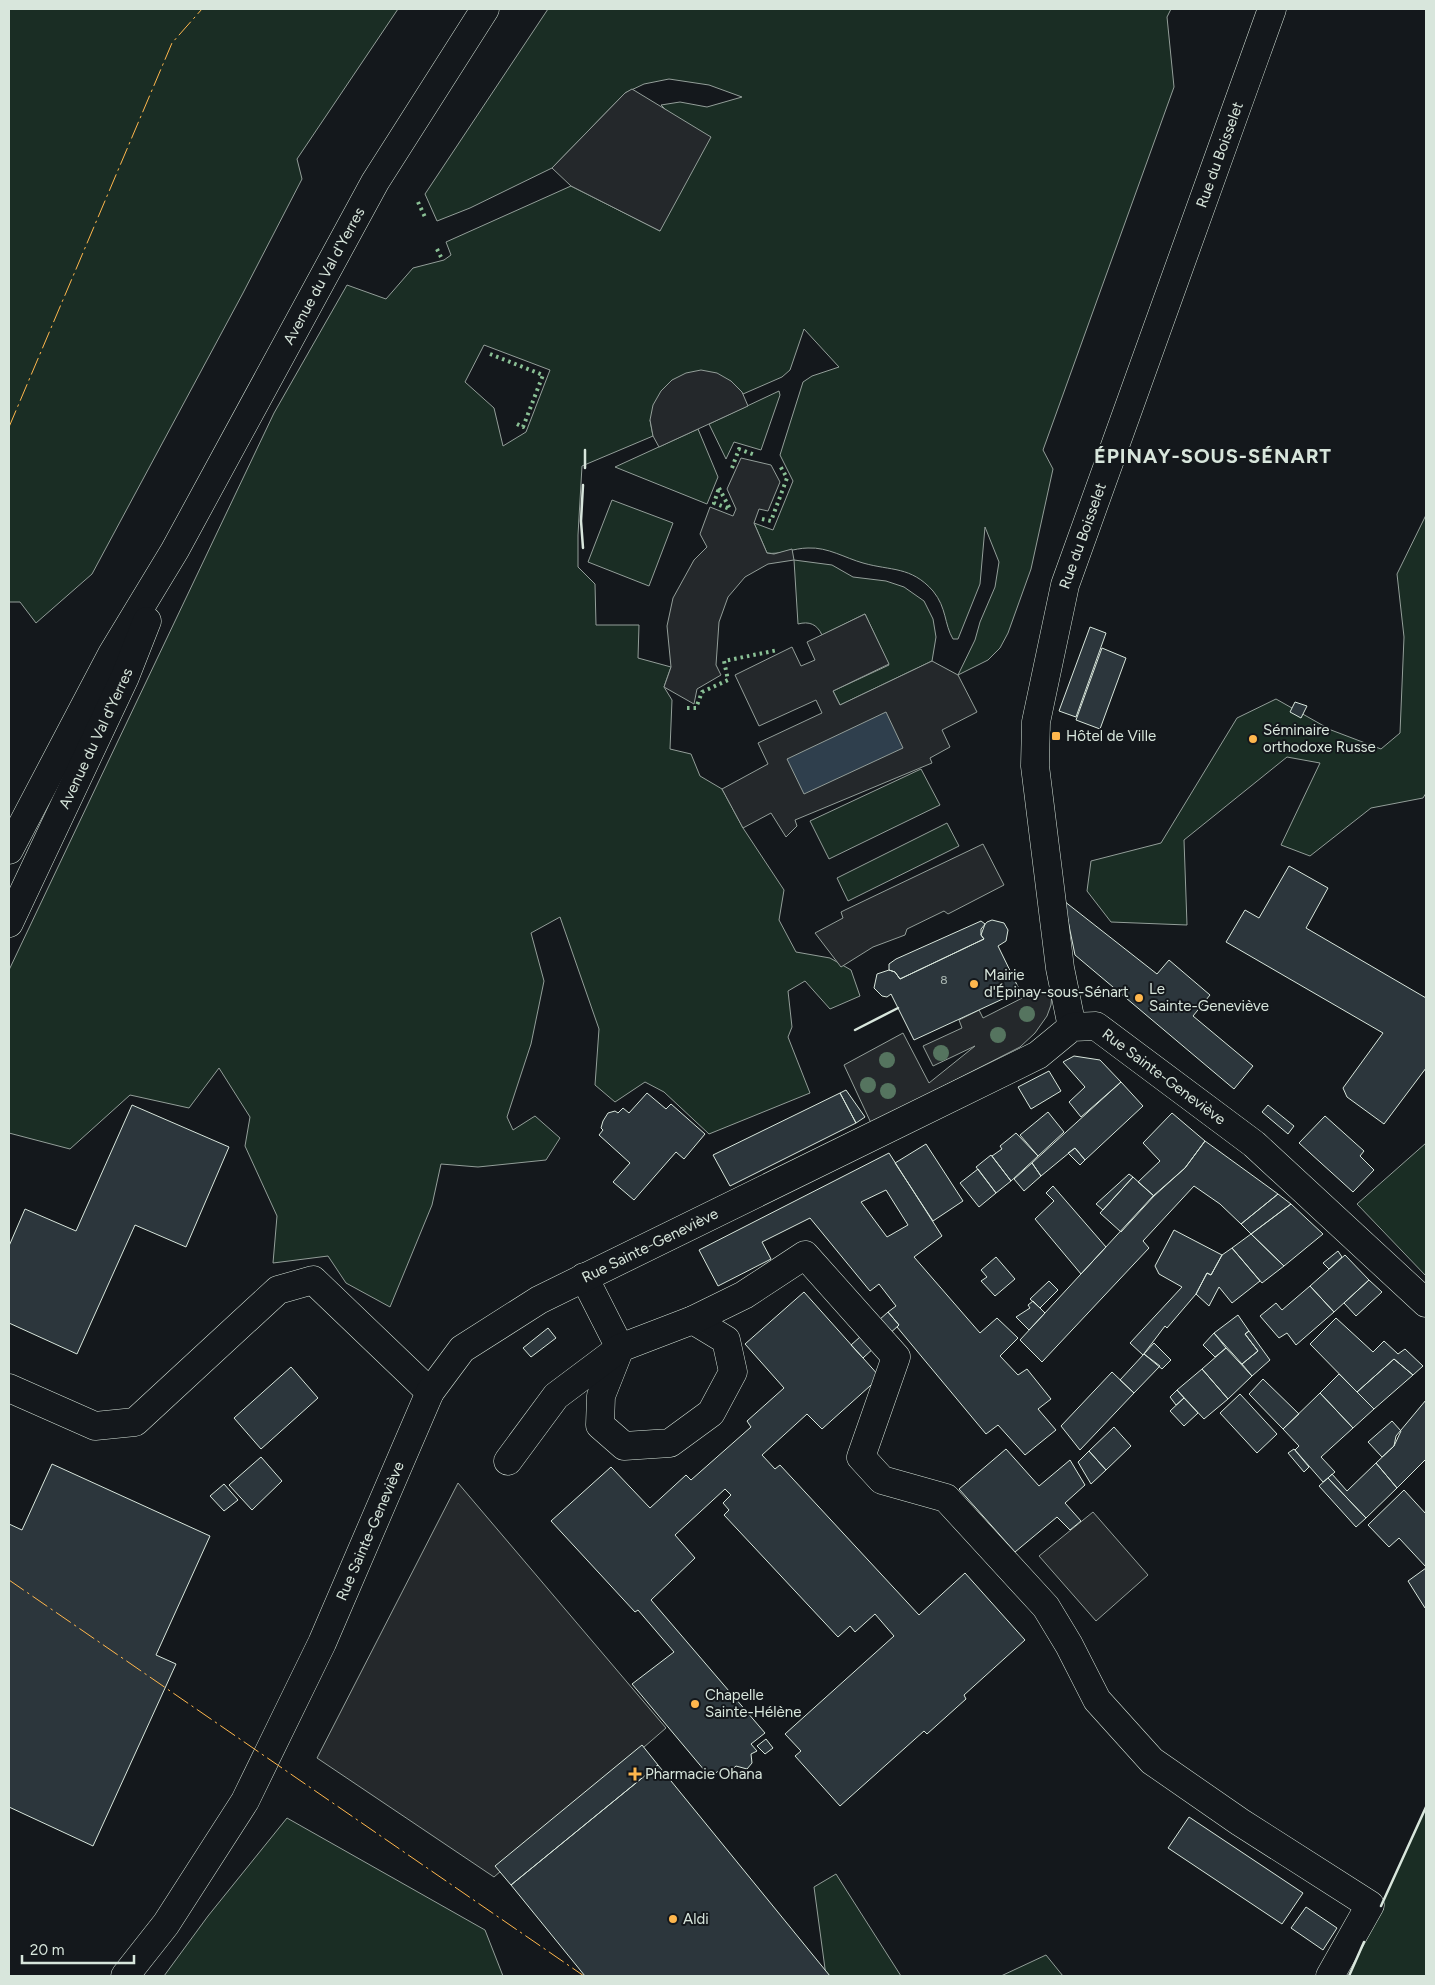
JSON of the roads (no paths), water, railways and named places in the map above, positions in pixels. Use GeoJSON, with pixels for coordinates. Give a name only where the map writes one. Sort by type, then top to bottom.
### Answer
{"type":"FeatureCollection","features":[{"type":"Feature","properties":{"kind":"street","name":"Avenue du Val d'Yerres"},"geometry":{"type":"LineString","coordinates":[[9,850],[112,654],[175,550],[375,182],[485,9]]}},
{"type":"Feature","properties":{"kind":"street","name":"Rue du Boisselet"},"geometry":{"type":"LineString","coordinates":[[1072,1027],[1060,968],[1036,766],[1036,722],[1065,585],[1272,9]]}},
{"type":"Feature","properties":{"kind":"street","name":"Avenue du Val d'Yerres"},"geometry":{"type":"LineString","coordinates":[[9,923],[125,677],[175,550]]}},
{"type":"Feature","properties":{"kind":"street","name":"Rue Sainte-Geneviève"},"geometry":{"type":"LineString","coordinates":[[125,1976],[166,1924],[245,1801],[322,1643],[430,1392],[462,1349],[539,1300],[1038,1055],[1072,1027],[1096,1026],[1254,1144],[1426,1302]]}},
{"type":"Feature","properties":{"kind":"street"},"geometry":{"type":"LineString","coordinates":[[508,1461],[556,1396],[620,1348],[693,1320],[744,1295],[805,1255],[896,1356],[861,1457],[882,1480],[946,1498],[1046,1607],[1070,1645],[1098,1700],[1152,1761],[1240,1822],[1370,1905],[1330,1976]]}},
{"type":"Feature","properties":{"kind":"street"},"geometry":{"type":"LineString","coordinates":[[584,1277],[620,1348],[601,1396],[600,1425],[624,1446],[670,1443],[711,1413],[733,1372],[726,1340],[693,1320]]}},
{"type":"Feature","properties":{"kind":"street"},"geometry":{"type":"LineString","coordinates":[[9,1388],[95,1426],[134,1422],[278,1290],[313,1280],[430,1392]]}},
{"type":"Feature","properties":{"kind":"water"},"geometry":{"type":"Polygon","coordinates":[[[886,712],[903,748],[804,794],[787,759],[886,712]]]}},
{"type":"Feature","properties":{"kind":"place","name":"Hôtel de Ville"},"geometry":{"type":"Point","coordinates":[1056,736]}},
{"type":"Feature","properties":{"kind":"place","name":"Séminaire orthodoxe Russe"},"geometry":{"type":"Point","coordinates":[1253,739]}},
{"type":"Feature","properties":{"kind":"place","name":"Mairie d'Épinay-sous-Sénart"},"geometry":{"type":"Point","coordinates":[974,984]}},
{"type":"Feature","properties":{"kind":"place","name":"Le Sainte-Geneviève"},"geometry":{"type":"Point","coordinates":[1139,998]}},
{"type":"Feature","properties":{"kind":"place","name":"Chapelle Sainte-Hélène"},"geometry":{"type":"Point","coordinates":[695,1704]}},
{"type":"Feature","properties":{"kind":"place","name":"Pharmacie Ohana"},"geometry":{"type":"Point","coordinates":[635,1774]}},
{"type":"Feature","properties":{"kind":"place","name":"Aldi"},"geometry":{"type":"Point","coordinates":[673,1919]}},
{"type":"Feature","properties":{"kind":"district","name":"ÉPINAY-SOUS-SÉNART"},"geometry":{"type":"Point","coordinates":[1213,456]}}]}
